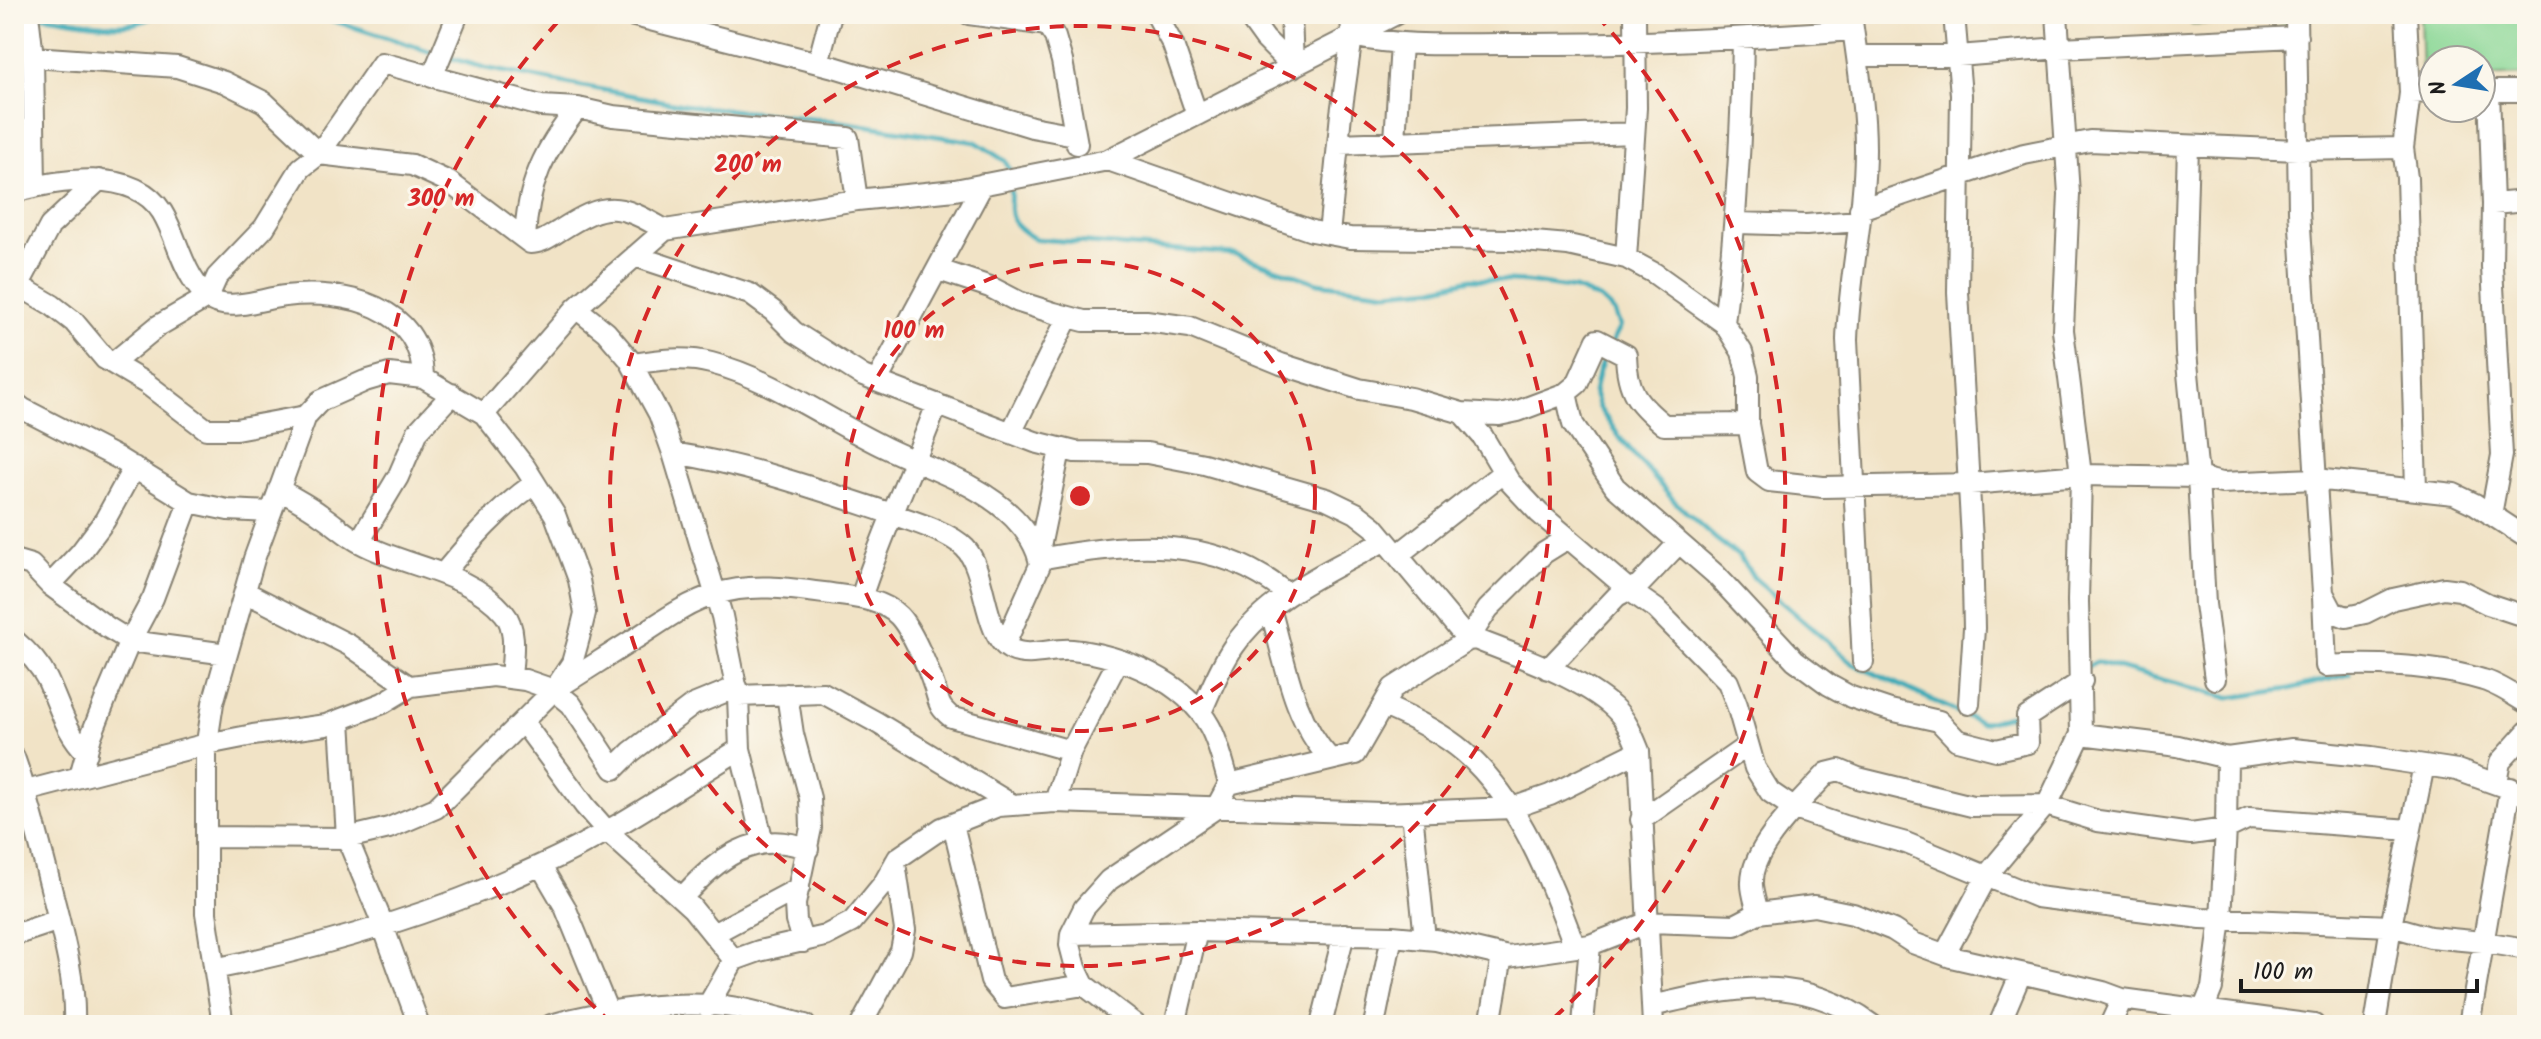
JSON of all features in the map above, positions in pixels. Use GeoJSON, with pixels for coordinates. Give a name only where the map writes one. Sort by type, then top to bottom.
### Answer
{"type":"FeatureCollection","features":[{"type":"Feature","properties":{"kind":"street"},"geometry":{"type":"LineString","coordinates":[[435,71],[458,14]]}},
{"type":"Feature","properties":{"kind":"street"},"geometry":{"type":"LineString","coordinates":[[818,63],[831,14]]}},
{"type":"Feature","properties":{"kind":"street"},"geometry":{"type":"LineString","coordinates":[[969,14],[1043,19],[1055,37],[1062,61],[1081,164]]}},
{"type":"Feature","properties":{"kind":"street"},"geometry":{"type":"LineString","coordinates":[[1156,14],[1173,45],[1197,115]]}},
{"type":"Feature","properties":{"kind":"street"},"geometry":{"type":"LineString","coordinates":[[1247,14],[1265,39],[1293,67]]}},
{"type":"Feature","properties":{"kind":"street"},"geometry":{"type":"LineString","coordinates":[[1291,14],[1293,67]]}},
{"type":"Feature","properties":{"kind":"street"},"geometry":{"type":"LineString","coordinates":[[1329,234],[1352,36],[1351,14]]}},
{"type":"Feature","properties":{"kind":"street"},"geometry":{"type":"LineString","coordinates":[[484,414],[576,308],[665,230],[857,200],[955,190],[1108,160],[1396,14]]}},
{"type":"Feature","properties":{"kind":"street"},"geometry":{"type":"LineString","coordinates":[[1626,258],[1634,133],[1635,14]]}},
{"type":"Feature","properties":{"kind":"street"},"geometry":{"type":"LineString","coordinates":[[1954,14],[1961,95],[1958,292],[1970,484],[1974,628],[1969,704]]}},
{"type":"Feature","properties":{"kind":"street"},"geometry":{"type":"LineString","coordinates":[[1945,954],[1988,874],[2046,805],[2081,734],[2078,601],[2081,475],[2063,330],[2069,240],[2057,14]]}},
{"type":"Feature","properties":{"kind":"street"},"geometry":{"type":"LineString","coordinates":[[2296,14],[2299,211],[2326,666],[2394,664],[2486,680],[2527,703]]}},
{"type":"Feature","properties":{"kind":"street"},"geometry":{"type":"LineString","coordinates":[[2406,14],[2410,93],[2403,148],[2407,178],[2416,489]]}},
{"type":"Feature","properties":{"kind":"street"},"geometry":{"type":"LineString","coordinates":[[631,15],[818,63],[1032,127],[1075,135]]}},
{"type":"Feature","properties":{"kind":"street"},"geometry":{"type":"LineString","coordinates":[[29,20],[33,57],[35,186]]}},
{"type":"Feature","properties":{"kind":"street"},"geometry":{"type":"LineString","coordinates":[[1352,36],[1401,44],[1636,42],[1743,39],[1852,22],[1865,150],[1860,215],[1848,298],[1847,340],[1863,662]]}},
{"type":"Feature","properties":{"kind":"street"},"geometry":{"type":"LineString","coordinates":[[1857,56],[1958,56],[2297,37]]}},
{"type":"Feature","properties":{"kind":"street"},"geometry":{"type":"LineString","coordinates":[[1724,323],[1737,223],[1743,39]]}},
{"type":"Feature","properties":{"kind":"street"},"geometry":{"type":"LineString","coordinates":[[1395,140],[1401,44]]}},
{"type":"Feature","properties":{"kind":"street"},"geometry":{"type":"LineString","coordinates":[[33,57],[177,67],[224,82],[264,102],[319,154],[412,165],[449,182],[530,243],[541,243],[589,212],[607,208],[626,210],[665,230]]}},
{"type":"Feature","properties":{"kind":"street"},"geometry":{"type":"LineString","coordinates":[[113,363],[158,326],[208,297],[217,277],[264,228],[301,168],[319,154],[382,63],[435,71],[541,106],[578,108],[613,116],[848,138],[857,200]]}},
{"type":"Feature","properties":{"kind":"street"},"geometry":{"type":"LineString","coordinates":[[2497,91],[2527,91]]}},
{"type":"Feature","properties":{"kind":"street"},"geometry":{"type":"LineString","coordinates":[[2410,93],[2417,93]]}},
{"type":"Feature","properties":{"kind":"street"},"geometry":{"type":"LineString","coordinates":[[525,239],[526,213],[541,163],[554,137],[578,108]]}},
{"type":"Feature","properties":{"kind":"street"},"geometry":{"type":"LineString","coordinates":[[2487,124],[2502,455],[2491,515]]}},
{"type":"Feature","properties":{"kind":"street"},"geometry":{"type":"LineString","coordinates":[[1339,144],[1634,133]]}},
{"type":"Feature","properties":{"kind":"street"},"geometry":{"type":"LineString","coordinates":[[1737,223],[1806,225],[1860,215],[1959,175],[2024,154],[2090,141],[2298,150],[2403,148]]}},
{"type":"Feature","properties":{"kind":"street"},"geometry":{"type":"LineString","coordinates":[[2188,146],[2184,285],[2186,352],[2198,477],[2205,604],[2215,679]]}},
{"type":"Feature","properties":{"kind":"street"},"geometry":{"type":"LineString","coordinates":[[1108,160],[1312,231],[1350,238],[1541,242],[1626,258],[1654,273],[1724,323],[1742,352],[1748,376],[1748,424],[1757,472],[1769,481],[1823,487],[1970,484],[2081,475],[2198,477],[2221,483],[2315,479],[2454,494],[2527,538]]}},
{"type":"Feature","properties":{"kind":"street"},"geometry":{"type":"LineString","coordinates":[[14,192],[74,180],[99,180],[127,186],[151,197],[163,214],[189,274],[217,303],[234,304],[288,295],[329,295],[369,304],[402,322],[417,342],[423,363],[423,378]]}},
{"type":"Feature","properties":{"kind":"street"},"geometry":{"type":"LineString","coordinates":[[99,180],[50,226],[15,291],[28,291],[52,305],[74,322],[105,359],[147,384],[206,429],[236,429],[306,416]]}},
{"type":"Feature","properties":{"kind":"street"},"geometry":{"type":"LineString","coordinates":[[877,381],[992,182]]}},
{"type":"Feature","properties":{"kind":"street"},"geometry":{"type":"LineString","coordinates":[[2493,204],[2527,201]]}},
{"type":"Feature","properties":{"kind":"street"},"geometry":{"type":"LineString","coordinates":[[635,256],[750,294],[794,332],[863,376],[1011,433],[1060,450],[1147,453],[1218,468],[1327,499],[1356,513],[1392,547],[1468,640]]}},
{"type":"Feature","properties":{"kind":"street"},"geometry":{"type":"LineString","coordinates":[[939,270],[990,287],[1019,302],[1068,317],[1084,321],[1146,321],[1190,327],[1281,364],[1359,389],[1411,398],[1462,413],[1499,415],[1566,393],[1577,384],[1597,340],[1626,355],[1627,380],[1645,409],[1664,425],[1748,424]]}},
{"type":"Feature","properties":{"kind":"street"},"geometry":{"type":"LineString","coordinates":[[576,308],[606,332],[632,364],[659,414],[673,453],[716,593],[737,691],[740,749],[763,842]]}},
{"type":"Feature","properties":{"kind":"street"},"geometry":{"type":"LineString","coordinates":[[1011,433],[1068,317]]}},
{"type":"Feature","properties":{"kind":"street"},"geometry":{"type":"LineString","coordinates":[[632,364],[686,359],[711,363],[779,390],[888,449],[946,473],[1002,508],[1014,518],[1039,556]]}},
{"type":"Feature","properties":{"kind":"street"},"geometry":{"type":"LineString","coordinates":[[206,837],[347,838],[389,828],[436,808],[554,690],[572,663],[585,613],[579,580],[555,515],[484,414],[423,378],[389,374],[365,381],[320,401],[306,416],[245,592],[213,703],[207,744],[206,837],[206,913],[223,1025]]}},
{"type":"Feature","properties":{"kind":"street"},"geometry":{"type":"LineString","coordinates":[[1566,393],[1573,424],[1615,487],[1715,574],[1795,660],[1829,685],[1875,705],[1939,721],[1957,740],[1996,750],[2028,743],[2027,717],[2081,674]]}},
{"type":"Feature","properties":{"kind":"street"},"geometry":{"type":"LineString","coordinates":[[359,542],[398,477],[418,431],[452,394]]}},
{"type":"Feature","properties":{"kind":"street"},"geometry":{"type":"LineString","coordinates":[[14,402],[134,467],[189,502],[228,510],[271,512]]}},
{"type":"Feature","properties":{"kind":"street"},"geometry":{"type":"LineString","coordinates":[[861,598],[876,553],[937,404]]}},
{"type":"Feature","properties":{"kind":"street"},"geometry":{"type":"LineString","coordinates":[[1462,413],[1483,437],[1504,472],[1539,513],[1629,590],[1656,609],[1728,682],[1755,768],[1770,792],[1795,809],[1906,843],[1988,874],[2037,897],[2221,918],[2391,926],[2430,937],[2527,949]]}},
{"type":"Feature","properties":{"kind":"street"},"geometry":{"type":"LineString","coordinates":[[1005,644],[1040,565],[1039,556],[1060,450]]}},
{"type":"Feature","properties":{"kind":"street"},"geometry":{"type":"LineString","coordinates":[[673,453],[772,474],[893,515],[957,541],[968,549],[979,572],[990,618],[1011,650],[1036,652],[1068,649],[1097,654],[1163,682],[1201,712],[1211,729],[1229,784],[1216,808],[1109,880],[1084,908],[1071,934],[1070,945],[1084,985],[1136,1025]]}},
{"type":"Feature","properties":{"kind":"street"},"geometry":{"type":"LineString","coordinates":[[50,585],[105,520],[134,467]]}},
{"type":"Feature","properties":{"kind":"street"},"geometry":{"type":"LineString","coordinates":[[1201,712],[1235,645],[1287,594],[1392,547],[1504,472]]}},
{"type":"Feature","properties":{"kind":"street"},"geometry":{"type":"LineString","coordinates":[[443,574],[484,524],[535,483]]}},
{"type":"Feature","properties":{"kind":"street"},"geometry":{"type":"LineString","coordinates":[[279,489],[359,542],[443,574],[486,597],[506,614],[512,636],[511,678]]}},
{"type":"Feature","properties":{"kind":"street"},"geometry":{"type":"LineString","coordinates":[[80,776],[130,641],[153,598],[189,502]]}},
{"type":"Feature","properties":{"kind":"street"},"geometry":{"type":"LineString","coordinates":[[1468,640],[1488,609],[1544,553],[1568,538]]}},
{"type":"Feature","properties":{"kind":"street"},"geometry":{"type":"LineString","coordinates":[[1548,669],[1617,596],[1640,584],[1679,543]]}},
{"type":"Feature","properties":{"kind":"street"},"geometry":{"type":"LineString","coordinates":[[1039,556],[1141,547],[1194,549],[1228,558],[1257,571],[1287,594]]}},
{"type":"Feature","properties":{"kind":"street"},"geometry":{"type":"LineString","coordinates":[[14,560],[31,565],[50,585],[130,641],[227,654]]}},
{"type":"Feature","properties":{"kind":"street"},"geometry":{"type":"LineString","coordinates":[[554,690],[683,608],[716,593],[743,588],[786,589],[861,598],[885,606],[897,614],[911,631],[939,706],[951,717],[1071,751]]}},
{"type":"Feature","properties":{"kind":"street"},"geometry":{"type":"LineString","coordinates":[[2323,593],[2333,612],[2346,617],[2365,613],[2393,599],[2444,588],[2460,590],[2488,604],[2527,617]]}},
{"type":"Feature","properties":{"kind":"street"},"geometry":{"type":"LineString","coordinates":[[245,592],[349,645],[410,687]]}},
{"type":"Feature","properties":{"kind":"street"},"geometry":{"type":"LineString","coordinates":[[1270,608],[1294,700],[1318,747],[1330,759]]}},
{"type":"Feature","properties":{"kind":"street"},"geometry":{"type":"LineString","coordinates":[[1229,784],[1355,754],[1393,688],[1468,640],[1475,639],[1548,669],[1592,693],[1615,709],[1630,729],[1639,751],[1652,1016],[1721,990],[1766,988],[1810,993],[1850,1009],[1872,1025]]}},
{"type":"Feature","properties":{"kind":"street"},"geometry":{"type":"LineString","coordinates":[[14,640],[25,649],[45,676],[73,740],[87,753]]}},
{"type":"Feature","properties":{"kind":"street"},"geometry":{"type":"LineString","coordinates":[[1055,802],[1071,751],[1118,661]]}},
{"type":"Feature","properties":{"kind":"street"},"geometry":{"type":"LineString","coordinates":[[23,800],[80,776],[207,744],[326,725],[383,703],[410,687],[493,676],[554,690],[571,704],[614,769],[631,752],[693,705],[737,691],[823,693],[1011,804]]}},
{"type":"Feature","properties":{"kind":"street"},"geometry":{"type":"LineString","coordinates":[[787,694],[793,734],[810,798],[811,828],[795,904],[796,921],[803,942]]}},
{"type":"Feature","properties":{"kind":"street"},"geometry":{"type":"LineString","coordinates":[[1384,706],[1420,722],[1464,752],[1512,808],[1582,946],[1583,1025]]}},
{"type":"Feature","properties":{"kind":"street"},"geometry":{"type":"LineString","coordinates":[[340,720],[347,838],[419,1025]]}},
{"type":"Feature","properties":{"kind":"street"},"geometry":{"type":"LineString","coordinates":[[523,722],[606,830],[682,898],[734,960]]}},
{"type":"Feature","properties":{"kind":"street"},"geometry":{"type":"LineString","coordinates":[[2469,1025],[2511,788],[2500,762],[2527,732]]}},
{"type":"Feature","properties":{"kind":"street"},"geometry":{"type":"LineString","coordinates":[[2081,734],[2178,746],[2227,758],[2292,749],[2424,765],[2457,770],[2511,788]]}},
{"type":"Feature","properties":{"kind":"street"},"geometry":{"type":"LineString","coordinates":[[1641,820],[1747,746]]}},
{"type":"Feature","properties":{"kind":"street"},"geometry":{"type":"LineString","coordinates":[[214,969],[291,953],[384,928],[541,866],[740,749]]}},
{"type":"Feature","properties":{"kind":"street"},"geometry":{"type":"LineString","coordinates":[[707,1007],[734,960],[825,936],[852,922],[884,883],[895,863],[918,842],[998,806],[1055,802],[1258,811],[1412,812],[1512,808],[1550,795],[1639,751]]}},
{"type":"Feature","properties":{"kind":"street"},"geometry":{"type":"LineString","coordinates":[[14,757],[23,800],[59,920],[75,1000],[74,1025]]}},
{"type":"Feature","properties":{"kind":"street"},"geometry":{"type":"LineString","coordinates":[[2200,1018],[2212,988],[2221,918],[2227,758]]}},
{"type":"Feature","properties":{"kind":"street"},"geometry":{"type":"LineString","coordinates":[[2375,1025],[2391,926],[2424,765]]}},
{"type":"Feature","properties":{"kind":"street"},"geometry":{"type":"LineString","coordinates":[[1758,913],[1751,881],[1758,856],[1827,773],[1839,770],[1858,778],[1972,806],[2046,805],[2098,821],[2179,833],[2226,829],[2249,818],[2410,830]]}},
{"type":"Feature","properties":{"kind":"street"},"geometry":{"type":"LineString","coordinates":[[1412,812],[1425,939]]}},
{"type":"Feature","properties":{"kind":"street"},"geometry":{"type":"LineString","coordinates":[[953,824],[991,981],[1005,998],[1084,985]]}},
{"type":"Feature","properties":{"kind":"street"},"geometry":{"type":"LineString","coordinates":[[682,898],[702,875],[730,855],[763,842],[791,842],[808,849]]}},
{"type":"Feature","properties":{"kind":"street"},"geometry":{"type":"LineString","coordinates":[[861,1025],[901,951],[905,930],[895,863]]}},
{"type":"Feature","properties":{"kind":"street"},"geometry":{"type":"LineString","coordinates":[[541,866],[565,907],[608,1012]]}},
{"type":"Feature","properties":{"kind":"street"},"geometry":{"type":"LineString","coordinates":[[713,934],[799,888]]}},
{"type":"Feature","properties":{"kind":"street"},"geometry":{"type":"LineString","coordinates":[[1071,934],[1197,931],[1392,936],[1425,939],[1502,956],[1536,955],[1582,946],[1649,922],[1735,925],[1758,913],[1814,906],[1853,914],[1893,930],[1913,943],[1945,954],[2200,1018],[2311,1025]]}},
{"type":"Feature","properties":{"kind":"street"},"geometry":{"type":"LineString","coordinates":[[14,935],[59,920]]}},
{"type":"Feature","properties":{"kind":"street"},"geometry":{"type":"LineString","coordinates":[[1175,1025],[1197,931]]}},
{"type":"Feature","properties":{"kind":"street"},"geometry":{"type":"LineString","coordinates":[[1321,1025],[1344,934]]}},
{"type":"Feature","properties":{"kind":"street"},"geometry":{"type":"LineString","coordinates":[[1374,1025],[1392,936]]}},
{"type":"Feature","properties":{"kind":"street"},"geometry":{"type":"LineString","coordinates":[[1490,1025],[1502,956]]}},
{"type":"Feature","properties":{"kind":"street"},"geometry":{"type":"LineString","coordinates":[[1999,1025],[2021,973]]}},
{"type":"Feature","properties":{"kind":"street"},"geometry":{"type":"LineString","coordinates":[[2110,1025],[2122,999]]}},
{"type":"Feature","properties":{"kind":"street"},"geometry":{"type":"LineString","coordinates":[[558,1024],[608,1012],[666,1006],[735,1008],[805,1025]]}},
{"type":"Feature","properties":{"kind":"green space"},"geometry":{"type":"Polygon","coordinates":[[[2191,14],[2288,14],[2288,23],[2191,24],[2191,14]]]}},
{"type":"Feature","properties":{"kind":"green space"},"geometry":{"type":"Polygon","coordinates":[[[2420,14],[2525,14],[2527,75],[2497,76],[2497,44],[2421,44],[2420,14]]]}},
{"type":"Feature","properties":{"kind":"waterway"},"geometry":{"type":"LineString","coordinates":[[35,15],[114,25],[144,21],[156,14]]}},
{"type":"Feature","properties":{"kind":"waterway"},"geometry":{"type":"LineString","coordinates":[[313,14],[438,54]]}},
{"type":"Feature","properties":{"kind":"waterway"},"geometry":{"type":"LineString","coordinates":[[447,57],[485,68],[684,105],[835,121],[976,142],[1005,161],[1012,174]]}},
{"type":"Feature","properties":{"kind":"waterway"},"geometry":{"type":"LineString","coordinates":[[1011,184],[1010,204],[1014,223],[1035,239],[1235,254],[1318,283],[1387,292],[1434,288],[1471,279],[1528,282],[1575,289],[1600,299],[1614,312],[1620,327],[1612,342]]}},
{"type":"Feature","properties":{"kind":"waterway"},"geometry":{"type":"LineString","coordinates":[[1607,350],[1594,393],[1599,408],[1621,439],[1675,502],[1740,557],[1754,578],[1852,663],[1981,723],[2017,714],[2072,675]]}},
{"type":"Feature","properties":{"kind":"waterway"},"geometry":{"type":"LineString","coordinates":[[2085,668],[2097,662],[2229,698],[2289,689],[2350,674]]}}]}
